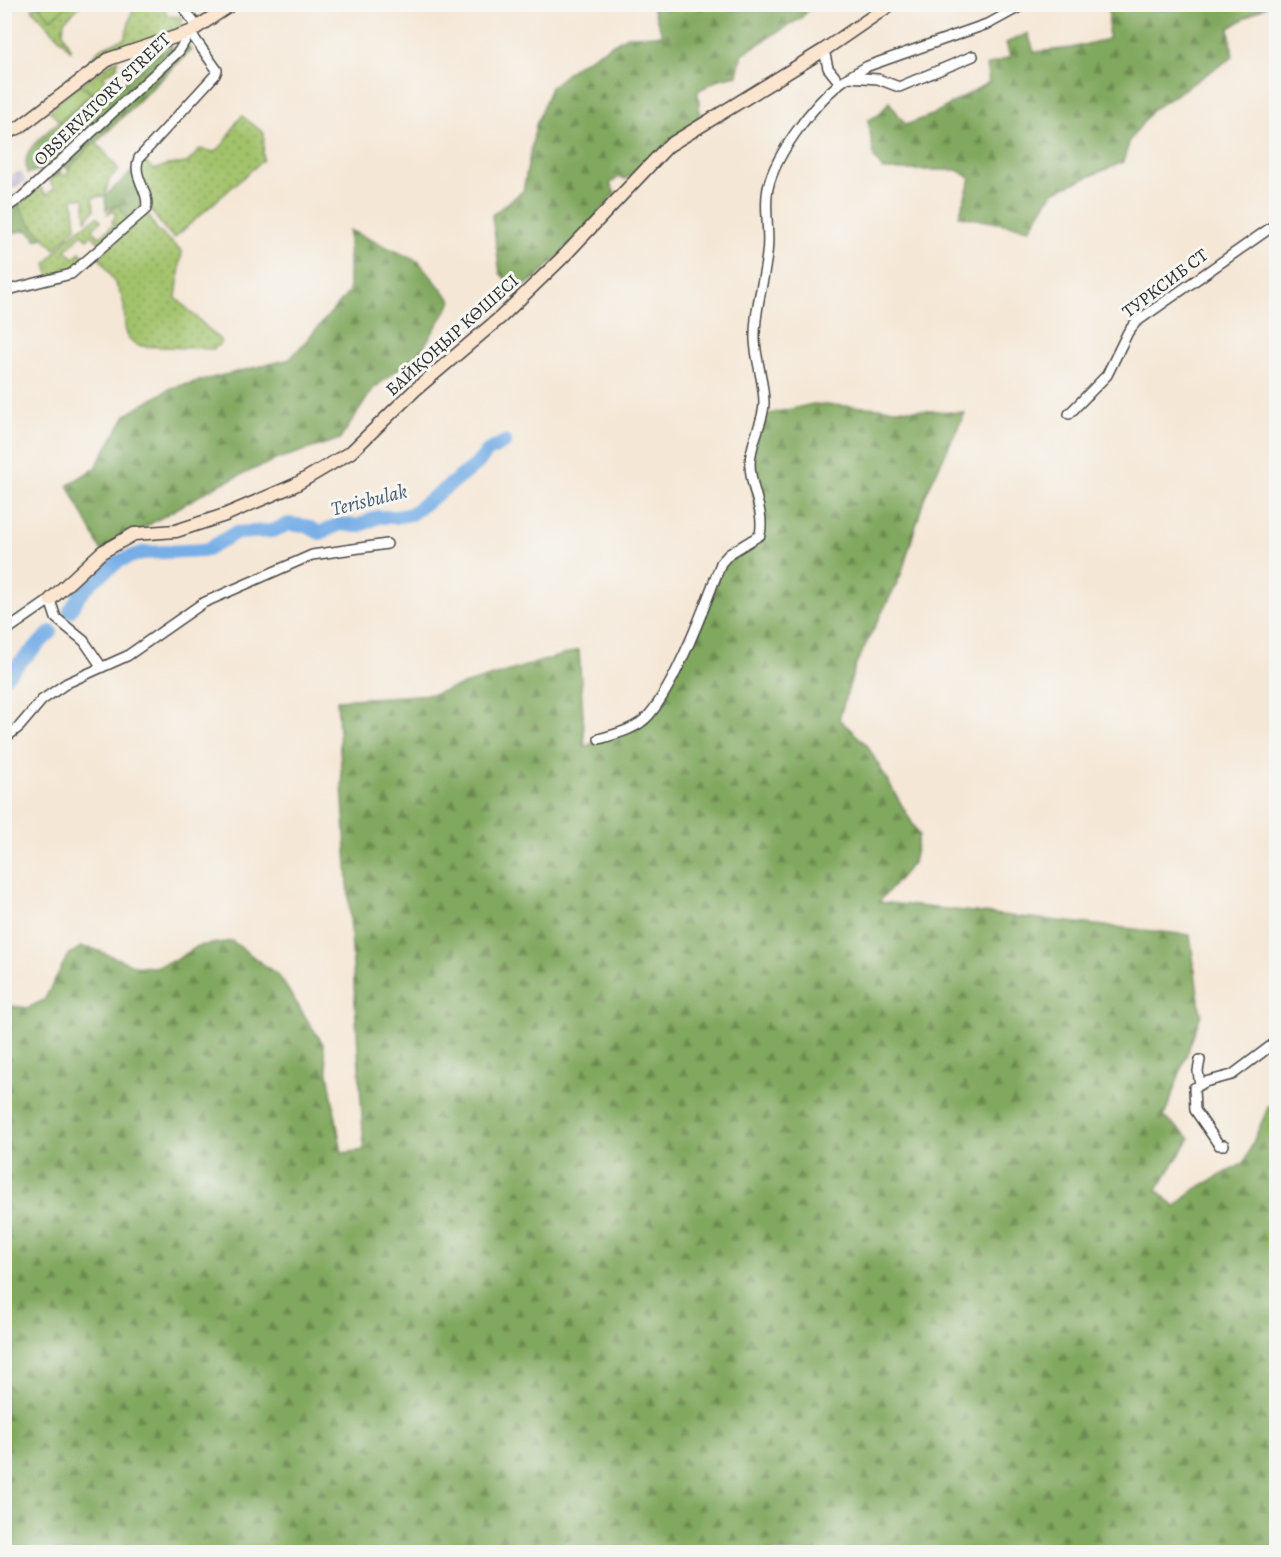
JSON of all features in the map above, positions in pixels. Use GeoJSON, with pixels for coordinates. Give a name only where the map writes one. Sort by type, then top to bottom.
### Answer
{"type":"FeatureCollection","features":[{"type":"Feature","properties":{"kind":"street"},"geometry":{"type":"LineString","coordinates":[[4,291],[71,274],[146,209],[147,201],[136,170],[139,158],[215,75],[214,65],[181,4]]}},
{"type":"Feature","properties":{"kind":"street"},"geometry":{"type":"LineString","coordinates":[[4,134],[20,127],[109,59],[194,30],[232,4]]}},
{"type":"Feature","properties":{"kind":"street","name":"БАЙҚОҢЫР КӨШЕСІ"},"geometry":{"type":"LineString","coordinates":[[4,632],[50,600],[102,552],[134,534],[176,531],[225,515],[295,485],[351,452],[414,390],[509,309],[562,258],[668,146],[824,50],[891,4]]}},
{"type":"Feature","properties":{"kind":"street"},"geometry":{"type":"LineString","coordinates":[[599,739],[625,731],[648,715],[671,678],[721,563],[729,554],[760,535],[763,522],[759,500],[750,476],[752,441],[764,405],[755,338],[757,303],[769,242],[767,194],[776,166],[813,111],[840,83],[849,77],[868,66],[990,23],[1025,4]]}},
{"type":"Feature","properties":{"kind":"street","name":"OBSERVATORY STREET"},"geometry":{"type":"LineString","coordinates":[[4,209],[22,198],[179,51],[194,30]]}},
{"type":"Feature","properties":{"kind":"street"},"geometry":{"type":"LineString","coordinates":[[824,50],[828,68],[840,83]]}},
{"type":"Feature","properties":{"kind":"street"},"geometry":{"type":"LineString","coordinates":[[849,77],[878,79],[898,87],[973,56]]}},
{"type":"Feature","properties":{"kind":"street","name":"ТУРКСИБ СТ"},"geometry":{"type":"LineString","coordinates":[[1070,414],[1107,375],[1136,322],[1276,224]]}},
{"type":"Feature","properties":{"kind":"street"},"geometry":{"type":"LineString","coordinates":[[4,739],[20,727],[42,700],[66,683],[128,656],[203,603],[312,555],[387,544]]}},
{"type":"Feature","properties":{"kind":"street"},"geometry":{"type":"LineString","coordinates":[[50,600],[56,618],[84,641],[101,666]]}},
{"type":"Feature","properties":{"kind":"street"},"geometry":{"type":"LineString","coordinates":[[1224,1145],[1219,1144],[1195,1110],[1194,1088],[1232,1075],[1276,1042]]}},
{"type":"Feature","properties":{"kind":"street"},"geometry":{"type":"LineString","coordinates":[[1200,1060],[1198,1071],[1200,1085]]}},
{"type":"Feature","properties":{"kind":"shaded area"},"geometry":{"type":"Polygon","coordinates":[[[21,171],[26,182],[5,192],[5,178],[21,171]]]}},
{"type":"Feature","properties":{"kind":"green space"},"geometry":{"type":"Polygon","coordinates":[[[1121,4],[1267,5],[1229,28],[1233,57],[1152,110],[1130,140],[1123,162],[1053,192],[1030,229],[959,216],[971,178],[957,170],[883,170],[874,157],[868,120],[879,115],[889,102],[906,125],[932,115],[989,82],[986,66],[1010,57],[1006,43],[1028,33],[1034,52],[1071,48],[1108,39],[1109,9],[1121,4]]]}},
{"type":"Feature","properties":{"kind":"green space"},"geometry":{"type":"Polygon","coordinates":[[[38,5],[68,5],[51,20],[38,5]]]}},
{"type":"Feature","properties":{"kind":"green space"},"geometry":{"type":"Polygon","coordinates":[[[38,5],[51,19],[68,5],[81,5],[64,21],[63,33],[71,51],[32,9],[38,5]]]}},
{"type":"Feature","properties":{"kind":"green space"},"geometry":{"type":"Polygon","coordinates":[[[134,5],[164,5],[167,16],[183,17],[178,31],[94,63],[93,56],[100,49],[125,38],[134,5]]]}},
{"type":"Feature","properties":{"kind":"green space"},"geometry":{"type":"Polygon","coordinates":[[[651,5],[813,5],[801,18],[742,54],[737,75],[719,79],[698,91],[700,118],[626,179],[619,177],[610,184],[615,193],[593,220],[557,258],[517,292],[500,273],[492,215],[523,191],[536,125],[551,87],[576,66],[627,36],[663,35],[651,5]]]}},
{"type":"Feature","properties":{"kind":"green space"},"geometry":{"type":"Polygon","coordinates":[[[187,45],[191,50],[68,170],[65,166],[59,170],[61,173],[50,181],[39,170],[27,174],[26,159],[29,151],[66,116],[108,85],[111,89],[128,80],[158,53],[171,46],[177,54],[187,45]]]}},
{"type":"Feature","properties":{"kind":"green space"},"geometry":{"type":"Polygon","coordinates":[[[118,59],[117,67],[103,76],[108,85],[92,93],[79,85],[118,59]]]}},
{"type":"Feature","properties":{"kind":"green space"},"geometry":{"type":"Polygon","coordinates":[[[79,85],[92,93],[60,122],[49,110],[79,85]]]}},
{"type":"Feature","properties":{"kind":"green space"},"geometry":{"type":"Polygon","coordinates":[[[242,116],[264,133],[263,160],[174,238],[153,213],[137,162],[144,161],[154,170],[167,165],[187,163],[200,149],[214,152],[223,144],[242,116]]]}},
{"type":"Feature","properties":{"kind":"green space"},"geometry":{"type":"Polygon","coordinates":[[[95,141],[119,170],[109,179],[105,196],[93,197],[94,210],[86,220],[84,198],[73,198],[76,227],[55,249],[28,221],[19,204],[41,188],[46,195],[54,189],[50,181],[61,173],[64,176],[69,172],[68,170],[95,141]]]}},
{"type":"Feature","properties":{"kind":"green space"},"geometry":{"type":"Polygon","coordinates":[[[134,170],[145,204],[128,220],[118,205],[106,210],[105,196],[134,170]]]}},
{"type":"Feature","properties":{"kind":"green space"},"geometry":{"type":"Polygon","coordinates":[[[19,204],[28,221],[44,238],[35,240],[33,235],[26,230],[8,234],[8,239],[5,239],[5,211],[19,204]]]}},
{"type":"Feature","properties":{"kind":"green space"},"geometry":{"type":"Polygon","coordinates":[[[118,205],[128,220],[102,246],[92,235],[87,239],[82,234],[66,250],[74,258],[80,252],[86,260],[79,266],[50,279],[46,264],[69,237],[97,217],[101,221],[92,229],[100,237],[114,224],[112,221],[116,216],[113,211],[106,214],[118,205]]]}},
{"type":"Feature","properties":{"kind":"green space"},"geometry":{"type":"Polygon","coordinates":[[[147,213],[157,230],[182,251],[176,298],[222,342],[214,349],[139,346],[128,336],[121,295],[99,257],[147,213]]]}},
{"type":"Feature","properties":{"kind":"green space"},"geometry":{"type":"Polygon","coordinates":[[[349,230],[418,261],[452,301],[421,351],[373,389],[340,439],[275,460],[216,486],[102,552],[68,485],[95,468],[126,415],[171,388],[290,359],[349,292],[349,230]]]}},
{"type":"Feature","properties":{"kind":"green space"},"geometry":{"type":"Polygon","coordinates":[[[813,404],[965,413],[925,496],[901,575],[856,664],[839,719],[867,745],[919,835],[913,863],[879,902],[1190,935],[1201,1015],[1164,1117],[1190,1138],[1157,1190],[1175,1207],[1195,1189],[1244,1163],[1269,1105],[1276,1102],[1276,1552],[5,1552],[4,1005],[28,1008],[44,1000],[68,955],[81,947],[94,949],[136,966],[154,967],[176,960],[198,946],[232,941],[279,976],[323,1044],[342,1153],[364,1150],[337,700],[433,694],[579,650],[585,747],[648,715],[729,554],[760,535],[750,476],[760,416],[813,404]]]}},
{"type":"Feature","properties":{"kind":"waterway","name":"Terisbulak"},"geometry":{"type":"LineString","coordinates":[[70,611],[79,596],[92,582],[119,561],[142,553],[207,550],[235,533],[272,531],[289,524],[306,526],[320,533],[340,524],[358,526],[378,517],[411,514],[476,465],[488,451],[505,442]]}},
{"type":"Feature","properties":{"kind":"waterway","name":"Terisbulak"},"geometry":{"type":"LineString","coordinates":[[4,678],[51,632]]}}]}
